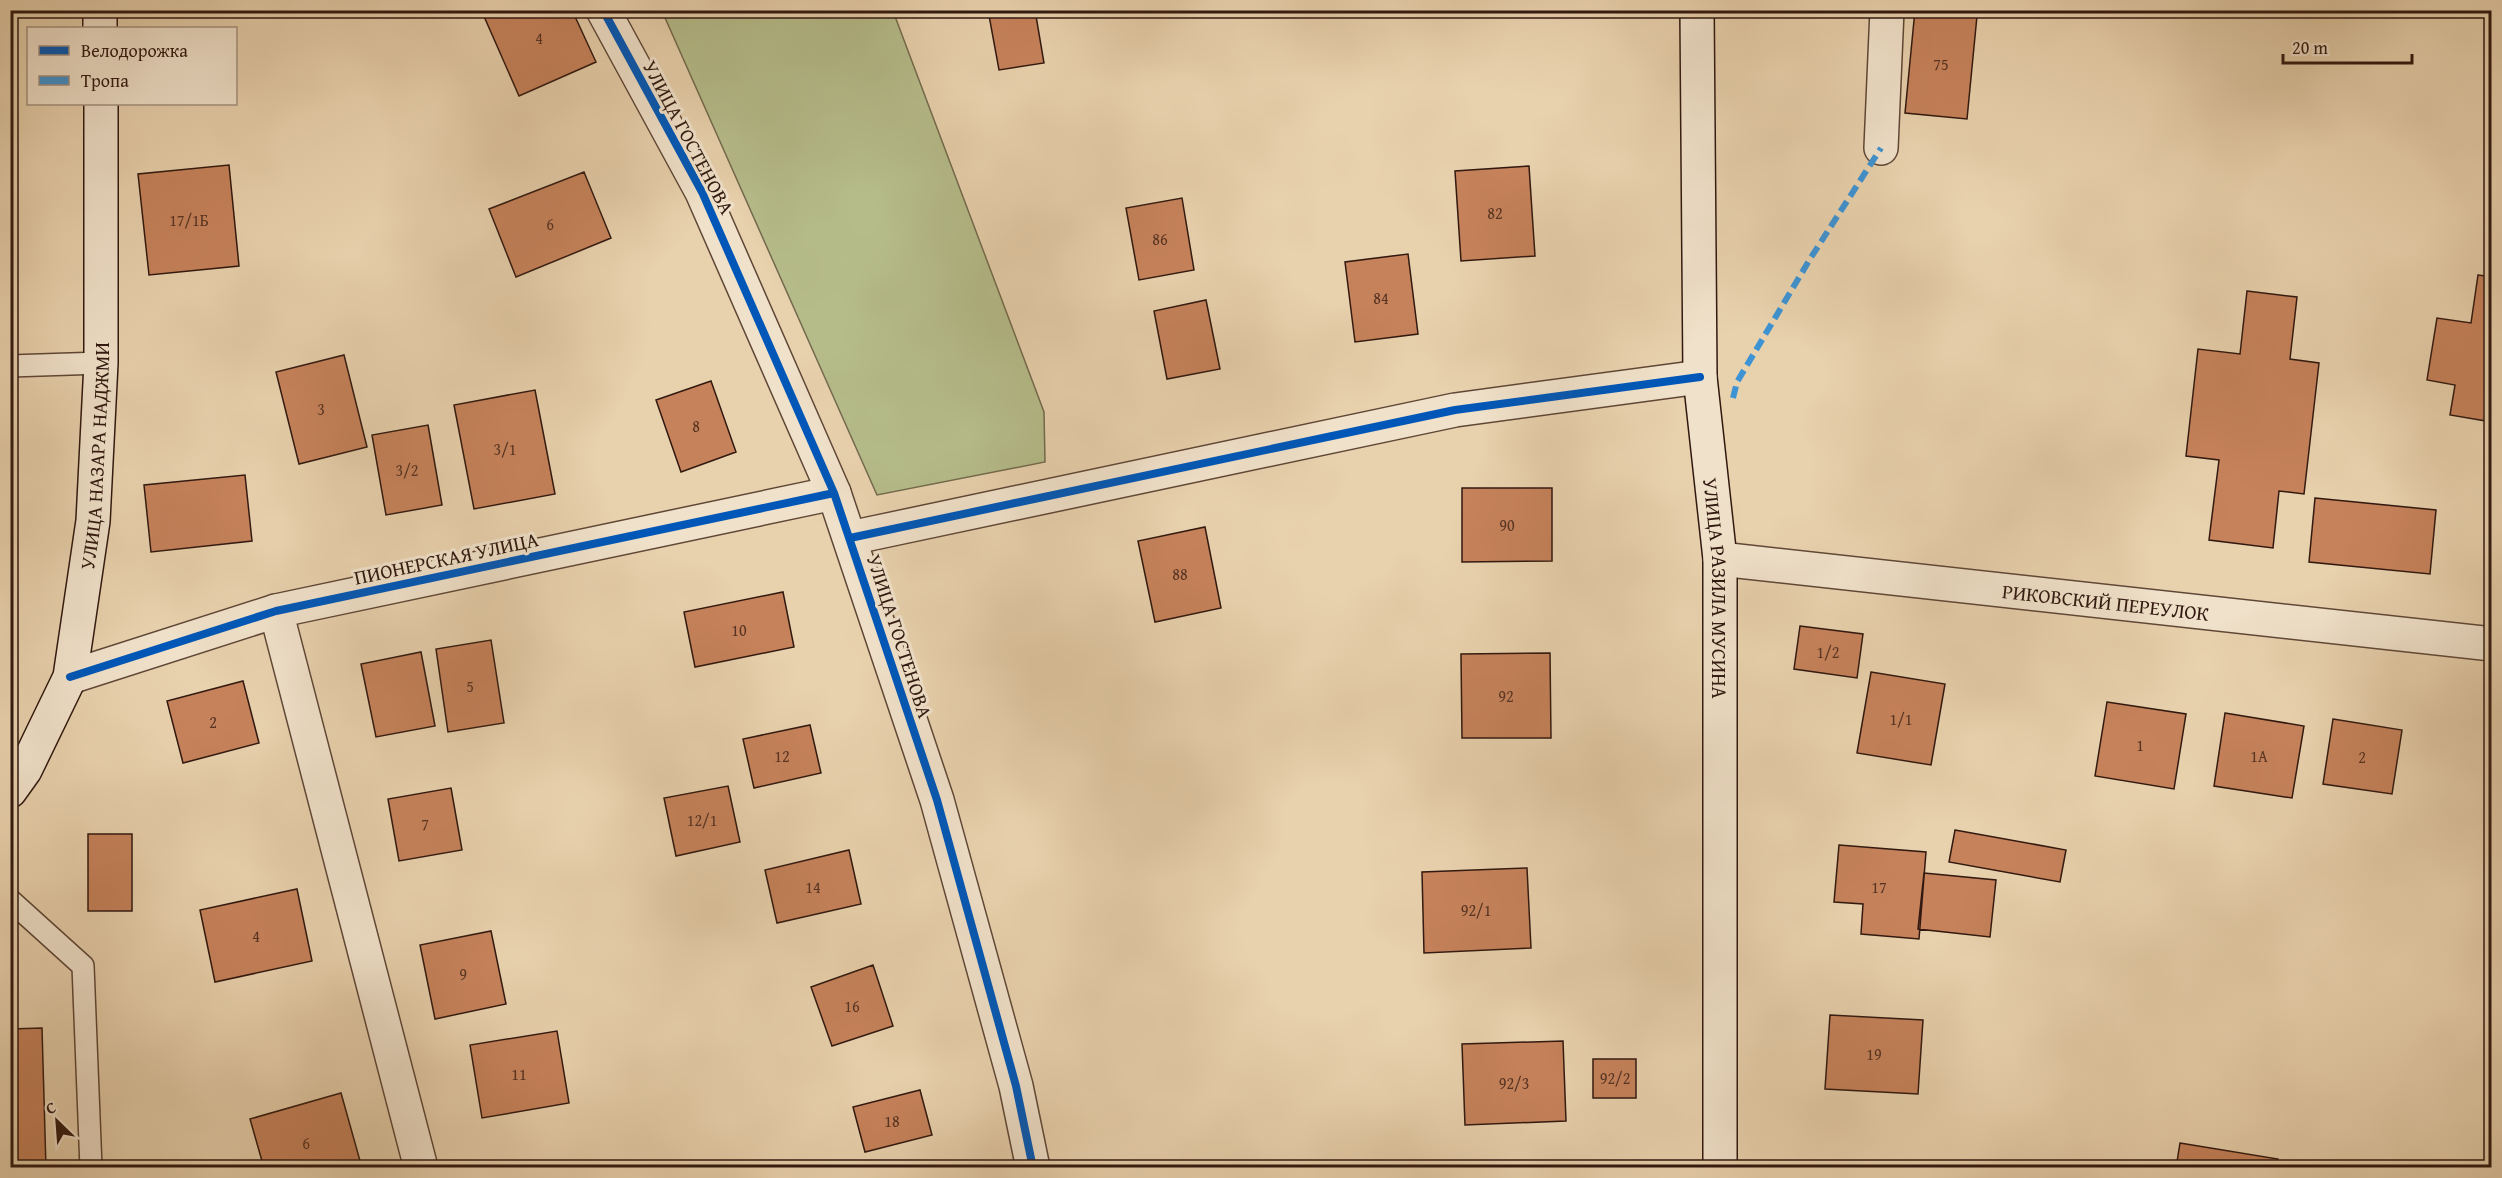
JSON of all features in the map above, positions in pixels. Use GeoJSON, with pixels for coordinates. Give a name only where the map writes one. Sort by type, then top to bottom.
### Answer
{"type":"FeatureCollection","features":[{"type":"Feature","properties":{"kind":"street"},"geometry":{"type":"LineString","coordinates":[[100,10],[100,27]]}},
{"type":"Feature","properties":{"kind":"street","name":"УЛИЦА ГОСТЕНОВА"},"geometry":{"type":"LineString","coordinates":[[603,10],[702,192],[834,493],[937,800],[1016,1086],[1033,1167]]}},
{"type":"Feature","properties":{"kind":"street","name":"УЛИЦА РАЗИЛА МУСИНА"},"geometry":{"type":"LineString","coordinates":[[1697,10],[1700,377],[1720,559],[1720,1167]]}},
{"type":"Feature","properties":{"kind":"street"},"geometry":{"type":"LineString","coordinates":[[1881,148],[1887,10]]}},
{"type":"Feature","properties":{"kind":"street","name":"УЛИЦА НАЗАРА НАДЖМИ"},"geometry":{"type":"LineString","coordinates":[[10,791],[25,770],[70,677],[93,521],[101,363],[101,105]]}},
{"type":"Feature","properties":{"kind":"street"},"geometry":{"type":"LineString","coordinates":[[850,538],[1455,410],[1700,377]]}},
{"type":"Feature","properties":{"kind":"street","name":"ПИОНЕРСКАЯ УЛИЦА"},"geometry":{"type":"LineString","coordinates":[[70,677],[276,611],[834,493]]}},
{"type":"Feature","properties":{"kind":"street","name":"РИКОВСКИЙ ПЕРЕУЛОК"},"geometry":{"type":"LineString","coordinates":[[1720,559],[2492,644]]}},
{"type":"Feature","properties":{"kind":"street"},"geometry":{"type":"LineString","coordinates":[[276,611],[421,1167]]}},
{"type":"Feature","properties":{"kind":"lane"},"geometry":{"type":"LineString","coordinates":[[10,366],[101,363]]}},
{"type":"Feature","properties":{"kind":"lane"},"geometry":{"type":"LineString","coordinates":[[10,900],[83,966],[91,1167]]}},
{"type":"Feature","properties":{"kind":"green space"},"geometry":{"type":"Polygon","coordinates":[[[662,11],[893,11],[1044,412],[1045,462],[877,495],[662,11]]]}},
{"type":"Feature","properties":{"kind":"building"},"geometry":{"type":"Polygon","coordinates":[[[491,10],[572,10],[596,62],[519,96],[483,14],[491,10]]]}},
{"type":"Feature","properties":{"kind":"building"},"geometry":{"type":"Polygon","coordinates":[[[988,10],[1035,10],[1044,63],[999,70],[988,10]]]}},
{"type":"Feature","properties":{"kind":"building"},"geometry":{"type":"Polygon","coordinates":[[[1915,10],[1977,16],[1967,119],[1905,113],[1915,10]]]}},
{"type":"Feature","properties":{"kind":"building"},"geometry":{"type":"Polygon","coordinates":[[[229,165],[239,266],[149,275],[138,174],[229,165]]]}},
{"type":"Feature","properties":{"kind":"building"},"geometry":{"type":"Polygon","coordinates":[[[1529,166],[1535,256],[1461,261],[1455,171],[1529,166]]]}},
{"type":"Feature","properties":{"kind":"building"},"geometry":{"type":"Polygon","coordinates":[[[584,172],[611,238],[516,277],[489,209],[584,172]]]}},
{"type":"Feature","properties":{"kind":"building"},"geometry":{"type":"Polygon","coordinates":[[[1182,198],[1194,270],[1139,280],[1126,208],[1182,198]]]}},
{"type":"Feature","properties":{"kind":"building"},"geometry":{"type":"Polygon","coordinates":[[[1408,254],[1418,334],[1355,342],[1345,262],[1408,254]]]}},
{"type":"Feature","properties":{"kind":"building"},"geometry":{"type":"Polygon","coordinates":[[[2478,275],[2492,277],[2492,422],[2450,415],[2455,385],[2427,380],[2437,318],[2471,323],[2478,275]]]}},
{"type":"Feature","properties":{"kind":"building"},"geometry":{"type":"Polygon","coordinates":[[[2247,291],[2297,297],[2290,359],[2319,363],[2304,494],[2279,491],[2273,548],[2209,540],[2219,460],[2186,456],[2198,349],[2240,354],[2247,291]]]}},
{"type":"Feature","properties":{"kind":"building"},"geometry":{"type":"Polygon","coordinates":[[[1206,300],[1220,369],[1167,379],[1154,311],[1206,300]]]}},
{"type":"Feature","properties":{"kind":"building"},"geometry":{"type":"Polygon","coordinates":[[[344,355],[367,447],[299,464],[276,372],[344,355]]]}},
{"type":"Feature","properties":{"kind":"building"},"geometry":{"type":"Polygon","coordinates":[[[711,381],[736,452],[681,472],[656,400],[711,381]]]}},
{"type":"Feature","properties":{"kind":"building"},"geometry":{"type":"Polygon","coordinates":[[[535,390],[555,494],[474,509],[454,405],[535,390]]]}},
{"type":"Feature","properties":{"kind":"building"},"geometry":{"type":"Polygon","coordinates":[[[428,425],[442,505],[386,515],[372,435],[428,425]]]}},
{"type":"Feature","properties":{"kind":"building"},"geometry":{"type":"Polygon","coordinates":[[[245,475],[252,541],[151,552],[144,485],[245,475]]]}},
{"type":"Feature","properties":{"kind":"building"},"geometry":{"type":"Polygon","coordinates":[[[1462,488],[1552,488],[1552,561],[1462,562],[1462,488]]]}},
{"type":"Feature","properties":{"kind":"building"},"geometry":{"type":"Polygon","coordinates":[[[2315,498],[2436,510],[2430,574],[2309,562],[2315,498]]]}},
{"type":"Feature","properties":{"kind":"building"},"geometry":{"type":"Polygon","coordinates":[[[1205,527],[1221,608],[1155,622],[1138,541],[1205,527]]]}},
{"type":"Feature","properties":{"kind":"building"},"geometry":{"type":"Polygon","coordinates":[[[783,592],[794,647],[695,667],[684,612],[783,592]]]}},
{"type":"Feature","properties":{"kind":"building"},"geometry":{"type":"Polygon","coordinates":[[[1800,626],[1863,634],[1857,678],[1794,669],[1800,626]]]}},
{"type":"Feature","properties":{"kind":"building"},"geometry":{"type":"Polygon","coordinates":[[[491,640],[504,723],[448,732],[436,649],[491,640]]]}},
{"type":"Feature","properties":{"kind":"building"},"geometry":{"type":"Polygon","coordinates":[[[421,652],[435,726],[376,737],[361,664],[421,652]]]}},
{"type":"Feature","properties":{"kind":"building"},"geometry":{"type":"Polygon","coordinates":[[[1550,653],[1551,738],[1462,738],[1461,654],[1550,653]]]}},
{"type":"Feature","properties":{"kind":"building"},"geometry":{"type":"Polygon","coordinates":[[[1871,672],[1945,684],[1931,765],[1857,753],[1871,672]]]}},
{"type":"Feature","properties":{"kind":"building"},"geometry":{"type":"Polygon","coordinates":[[[243,681],[259,743],[183,763],[167,701],[243,681]]]}},
{"type":"Feature","properties":{"kind":"building"},"geometry":{"type":"Polygon","coordinates":[[[2107,702],[2186,714],[2174,789],[2095,776],[2107,702]]]}},
{"type":"Feature","properties":{"kind":"building"},"geometry":{"type":"Polygon","coordinates":[[[2225,713],[2304,726],[2292,798],[2214,786],[2225,713]]]}},
{"type":"Feature","properties":{"kind":"building"},"geometry":{"type":"Polygon","coordinates":[[[2333,719],[2402,730],[2392,794],[2323,784],[2333,719]]]}},
{"type":"Feature","properties":{"kind":"building"},"geometry":{"type":"Polygon","coordinates":[[[810,725],[821,773],[754,788],[743,739],[810,725]]]}},
{"type":"Feature","properties":{"kind":"building"},"geometry":{"type":"Polygon","coordinates":[[[728,786],[740,842],[676,856],[664,798],[728,786]]]}},
{"type":"Feature","properties":{"kind":"building"},"geometry":{"type":"Polygon","coordinates":[[[451,788],[462,850],[399,861],[388,799],[451,788]]]}},
{"type":"Feature","properties":{"kind":"building"},"geometry":{"type":"Polygon","coordinates":[[[1955,830],[2066,850],[2060,882],[1949,862],[1955,830]]]}},
{"type":"Feature","properties":{"kind":"building"},"geometry":{"type":"Polygon","coordinates":[[[88,834],[132,834],[132,911],[88,911],[88,834]]]}},
{"type":"Feature","properties":{"kind":"building"},"geometry":{"type":"Polygon","coordinates":[[[1839,845],[1926,852],[1919,939],[1861,934],[1863,904],[1834,902],[1839,845]]]}},
{"type":"Feature","properties":{"kind":"building"},"geometry":{"type":"Polygon","coordinates":[[[849,850],[861,904],[777,923],[765,870],[849,850]]]}},
{"type":"Feature","properties":{"kind":"building"},"geometry":{"type":"Polygon","coordinates":[[[1527,868],[1531,948],[1424,953],[1422,872],[1527,868]]]}},
{"type":"Feature","properties":{"kind":"building"},"geometry":{"type":"Polygon","coordinates":[[[1924,873],[1996,880],[1990,937],[1918,929],[1924,873]]]}},
{"type":"Feature","properties":{"kind":"building"},"geometry":{"type":"Polygon","coordinates":[[[297,889],[312,961],[215,982],[200,910],[297,889]]]}},
{"type":"Feature","properties":{"kind":"building"},"geometry":{"type":"Polygon","coordinates":[[[491,931],[506,1004],[435,1019],[420,945],[491,931]]]}},
{"type":"Feature","properties":{"kind":"building"},"geometry":{"type":"Polygon","coordinates":[[[873,965],[893,1026],[832,1046],[811,987],[873,965]]]}},
{"type":"Feature","properties":{"kind":"building"},"geometry":{"type":"Polygon","coordinates":[[[1830,1015],[1923,1020],[1918,1094],[1825,1089],[1830,1015]]]}},
{"type":"Feature","properties":{"kind":"building"},"geometry":{"type":"Polygon","coordinates":[[[42,1028],[46,1168],[10,1168],[10,1029],[42,1028]]]}},
{"type":"Feature","properties":{"kind":"building"},"geometry":{"type":"Polygon","coordinates":[[[557,1031],[569,1103],[482,1118],[470,1045],[557,1031]]]}},
{"type":"Feature","properties":{"kind":"building"},"geometry":{"type":"Polygon","coordinates":[[[1563,1041],[1566,1121],[1465,1125],[1462,1044],[1563,1041]]]}},
{"type":"Feature","properties":{"kind":"building"},"geometry":{"type":"Polygon","coordinates":[[[1593,1059],[1636,1059],[1636,1098],[1593,1098],[1593,1059]]]}},
{"type":"Feature","properties":{"kind":"building"},"geometry":{"type":"Polygon","coordinates":[[[920,1090],[932,1135],[865,1152],[853,1107],[920,1090]]]}},
{"type":"Feature","properties":{"kind":"building"},"geometry":{"type":"Polygon","coordinates":[[[341,1093],[362,1168],[264,1168],[250,1119],[341,1093]]]}},
{"type":"Feature","properties":{"kind":"building"},"geometry":{"type":"Polygon","coordinates":[[[2180,1143],[2278,1159],[2276,1168],[2176,1168],[2180,1143]]]}},
{"type":"Feature","properties":{"kind":"marked path"},"geometry":{"type":"LineString","coordinates":[[1733,398],[1737,382],[1810,259],[1881,148]]}},
{"type":"Feature","properties":{"kind":"cycle path"},"geometry":{"type":"LineString","coordinates":[[603,10],[702,192],[834,493],[937,800],[1016,1086],[1033,1168]]}},
{"type":"Feature","properties":{"kind":"cycle path"},"geometry":{"type":"LineString","coordinates":[[850,538],[1455,410],[1700,377]]}},
{"type":"Feature","properties":{"kind":"cycle path"},"geometry":{"type":"LineString","coordinates":[[70,677],[276,611],[834,493]]}}]}
